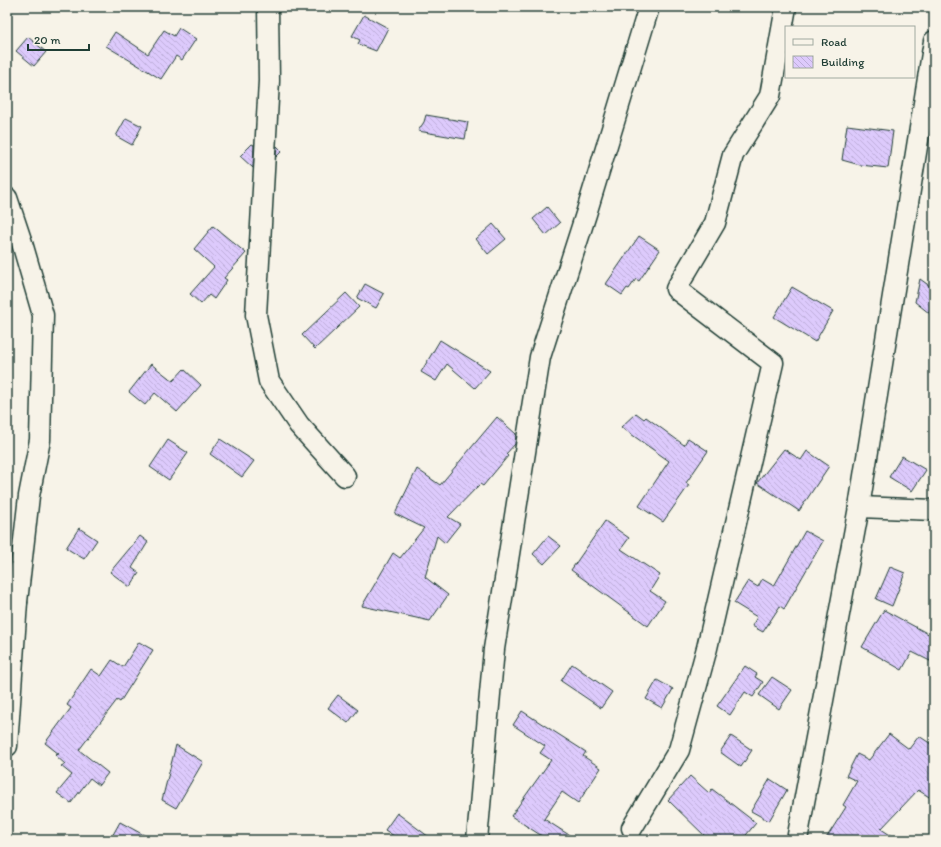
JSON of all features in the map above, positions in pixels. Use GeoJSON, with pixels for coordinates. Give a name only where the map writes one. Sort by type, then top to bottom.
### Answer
{"type":"FeatureCollection","features":[{"type":"Feature","properties":{"kind":"street"},"geometry":{"type":"LineString","coordinates":[[268,7],[269,81],[256,315],[269,381],[299,425],[345,476]]}},
{"type":"Feature","properties":{"kind":"street"},"geometry":{"type":"LineString","coordinates":[[477,840],[494,649],[540,357],[586,214],[649,7]]}},
{"type":"Feature","properties":{"kind":"street"},"geometry":{"type":"LineString","coordinates":[[632,828],[679,750],[707,648],[773,363],[676,289],[715,223],[733,155],[770,96],[786,7]]}},
{"type":"Feature","properties":{"kind":"street"},"geometry":{"type":"LineString","coordinates":[[797,840],[859,507],[934,41]]}},
{"type":"Feature","properties":{"kind":"street"},"geometry":{"type":"LineString","coordinates":[[7,198],[22,242],[43,315],[40,440],[29,496],[12,604],[7,746]]}},
{"type":"Feature","properties":{"kind":"street"},"geometry":{"type":"LineString","coordinates":[[859,507],[934,510]]}},
{"type":"Feature","properties":{"kind":"building"},"geometry":{"type":"Polygon","coordinates":[[[364,15],[388,28],[376,51],[358,44],[360,40],[352,36],[364,15]]]}},
{"type":"Feature","properties":{"kind":"building"},"geometry":{"type":"Polygon","coordinates":[[[179,28],[196,39],[182,60],[176,56],[161,79],[106,46],[115,32],[148,54],[164,30],[174,36],[179,28]]]}},
{"type":"Feature","properties":{"kind":"building"},"geometry":{"type":"Polygon","coordinates":[[[28,37],[46,52],[34,66],[16,51],[28,37]]]}},
{"type":"Feature","properties":{"kind":"building"},"geometry":{"type":"Polygon","coordinates":[[[426,115],[468,122],[465,139],[418,131],[424,122],[426,115]]]}},
{"type":"Feature","properties":{"kind":"building"},"geometry":{"type":"Polygon","coordinates":[[[126,118],[142,126],[132,145],[116,136],[126,118]]]}},
{"type":"Feature","properties":{"kind":"building"},"geometry":{"type":"Polygon","coordinates":[[[847,125],[893,131],[888,168],[860,165],[842,160],[847,125]]]}},
{"type":"Feature","properties":{"kind":"building"},"geometry":{"type":"Polygon","coordinates":[[[252,144],[254,145],[253,168],[240,156],[252,144]]]}},
{"type":"Feature","properties":{"kind":"building"},"geometry":{"type":"Polygon","coordinates":[[[277,146],[282,151],[276,157],[277,146]]]}},
{"type":"Feature","properties":{"kind":"building"},"geometry":{"type":"Polygon","coordinates":[[[547,207],[560,223],[546,235],[533,219],[547,207]]]}},
{"type":"Feature","properties":{"kind":"building"},"geometry":{"type":"Polygon","coordinates":[[[493,224],[506,239],[488,254],[476,239],[493,224]]]}},
{"type":"Feature","properties":{"kind":"building"},"geometry":{"type":"Polygon","coordinates":[[[213,226],[246,253],[224,278],[227,280],[214,299],[209,295],[201,304],[190,294],[214,267],[194,249],[213,226]]]}},
{"type":"Feature","properties":{"kind":"building"},"geometry":{"type":"Polygon","coordinates":[[[639,236],[660,250],[639,281],[636,279],[629,289],[627,288],[622,295],[606,284],[639,236]]]}},
{"type":"Feature","properties":{"kind":"building"},"geometry":{"type":"Polygon","coordinates":[[[920,279],[934,289],[934,317],[915,302],[920,279]]]}},
{"type":"Feature","properties":{"kind":"building"},"geometry":{"type":"Polygon","coordinates":[[[365,284],[384,294],[376,308],[357,298],[365,284]]]}},
{"type":"Feature","properties":{"kind":"building"},"geometry":{"type":"Polygon","coordinates":[[[792,287],[833,311],[815,342],[774,317],[792,287]]]}},
{"type":"Feature","properties":{"kind":"building"},"geometry":{"type":"Polygon","coordinates":[[[346,293],[359,307],[315,349],[302,335],[346,293]]]}},
{"type":"Feature","properties":{"kind":"building"},"geometry":{"type":"Polygon","coordinates":[[[440,340],[490,371],[475,388],[447,364],[436,381],[421,372],[440,340]]]}},
{"type":"Feature","properties":{"kind":"building"},"geometry":{"type":"Polygon","coordinates":[[[151,364],[173,381],[184,369],[201,385],[177,412],[155,393],[145,405],[129,392],[151,364]]]}},
{"type":"Feature","properties":{"kind":"building"},"geometry":{"type":"Polygon","coordinates":[[[636,413],[644,419],[646,417],[684,445],[688,438],[708,451],[686,483],[689,485],[663,522],[639,506],[669,461],[621,427],[636,413]]]}},
{"type":"Feature","properties":{"kind":"building"},"geometry":{"type":"Polygon","coordinates":[[[497,417],[516,434],[515,444],[506,454],[508,456],[483,486],[480,484],[448,517],[460,524],[445,543],[437,536],[425,577],[448,595],[430,621],[362,606],[393,553],[400,558],[424,528],[395,514],[417,469],[440,485],[497,417]]]}},
{"type":"Feature","properties":{"kind":"building"},"geometry":{"type":"Polygon","coordinates":[[[220,439],[254,461],[242,477],[210,454],[220,439]]]}},
{"type":"Feature","properties":{"kind":"building"},"geometry":{"type":"Polygon","coordinates":[[[168,440],[188,453],[169,480],[150,467],[168,440]]]}},
{"type":"Feature","properties":{"kind":"building"},"geometry":{"type":"Polygon","coordinates":[[[784,449],[801,460],[807,451],[829,466],[799,511],[757,483],[784,449]]]}},
{"type":"Feature","properties":{"kind":"building"},"geometry":{"type":"Polygon","coordinates":[[[902,456],[926,470],[912,491],[889,477],[902,456]]]}},
{"type":"Feature","properties":{"kind":"building"},"geometry":{"type":"Polygon","coordinates":[[[605,521],[629,538],[621,549],[660,575],[650,591],[665,601],[648,626],[571,570],[605,521]]]}},
{"type":"Feature","properties":{"kind":"building"},"geometry":{"type":"Polygon","coordinates":[[[79,528],[97,540],[84,559],[66,548],[79,528]]]}},
{"type":"Feature","properties":{"kind":"building"},"geometry":{"type":"Polygon","coordinates":[[[805,531],[823,541],[784,609],[780,606],[763,632],[752,626],[757,617],[734,603],[748,581],[758,587],[762,579],[774,586],[805,531]]]}},
{"type":"Feature","properties":{"kind":"building"},"geometry":{"type":"Polygon","coordinates":[[[140,536],[148,542],[132,568],[139,573],[130,587],[110,572],[140,536]]]}},
{"type":"Feature","properties":{"kind":"building"},"geometry":{"type":"Polygon","coordinates":[[[548,536],[561,546],[544,564],[533,554],[548,536]]]}},
{"type":"Feature","properties":{"kind":"building"},"geometry":{"type":"Polygon","coordinates":[[[890,567],[905,573],[892,606],[876,599],[890,567]]]}},
{"type":"Feature","properties":{"kind":"building"},"geometry":{"type":"Polygon","coordinates":[[[884,610],[934,637],[934,663],[912,652],[902,670],[862,647],[884,610]]]}},
{"type":"Feature","properties":{"kind":"building"},"geometry":{"type":"Polygon","coordinates":[[[139,642],[153,650],[120,702],[117,700],[79,750],[108,773],[99,785],[90,778],[71,803],[57,793],[72,775],[61,766],[65,764],[55,755],[59,754],[45,743],[71,708],[67,705],[91,669],[101,676],[112,660],[123,667],[139,642]]]}},
{"type":"Feature","properties":{"kind":"building"},"geometry":{"type":"Polygon","coordinates":[[[572,664],[612,692],[601,708],[561,681],[572,664]]]}},
{"type":"Feature","properties":{"kind":"building"},"geometry":{"type":"Polygon","coordinates":[[[745,666],[757,674],[755,677],[763,682],[753,697],[745,692],[730,715],[717,706],[745,666]]]}},
{"type":"Feature","properties":{"kind":"building"},"geometry":{"type":"Polygon","coordinates":[[[772,677],[792,690],[779,709],[759,695],[772,677]]]}},
{"type":"Feature","properties":{"kind":"building"},"geometry":{"type":"Polygon","coordinates":[[[657,680],[673,689],[662,708],[646,699],[657,680]]]}},
{"type":"Feature","properties":{"kind":"building"},"geometry":{"type":"Polygon","coordinates":[[[338,695],[358,710],[348,723],[328,708],[338,695]]]}},
{"type":"Feature","properties":{"kind":"building"},"geometry":{"type":"Polygon","coordinates":[[[522,711],[586,752],[583,756],[601,768],[578,803],[562,792],[544,819],[577,840],[548,840],[511,816],[551,760],[540,753],[545,746],[513,725],[522,711]]]}},
{"type":"Feature","properties":{"kind":"building"},"geometry":{"type":"Polygon","coordinates":[[[889,734],[909,749],[919,736],[934,746],[934,800],[918,790],[881,829],[898,840],[825,840],[846,807],[843,805],[857,781],[846,776],[857,754],[869,760],[889,734]]]}},
{"type":"Feature","properties":{"kind":"building"},"geometry":{"type":"Polygon","coordinates":[[[731,736],[752,750],[741,767],[720,752],[731,736]]]}},
{"type":"Feature","properties":{"kind":"building"},"geometry":{"type":"Polygon","coordinates":[[[176,745],[203,762],[176,808],[162,800],[176,745]]]}},
{"type":"Feature","properties":{"kind":"building"},"geometry":{"type":"Polygon","coordinates":[[[690,776],[709,793],[712,789],[756,823],[742,840],[709,840],[668,800],[690,776]]]}},
{"type":"Feature","properties":{"kind":"building"},"geometry":{"type":"Polygon","coordinates":[[[770,779],[787,790],[769,821],[751,811],[770,779]]]}},
{"type":"Feature","properties":{"kind":"building"},"geometry":{"type":"Polygon","coordinates":[[[397,813],[433,840],[400,840],[385,830],[397,813]]]}},
{"type":"Feature","properties":{"kind":"building"},"geometry":{"type":"Polygon","coordinates":[[[120,822],[153,840],[110,840],[120,822]]]}}]}
